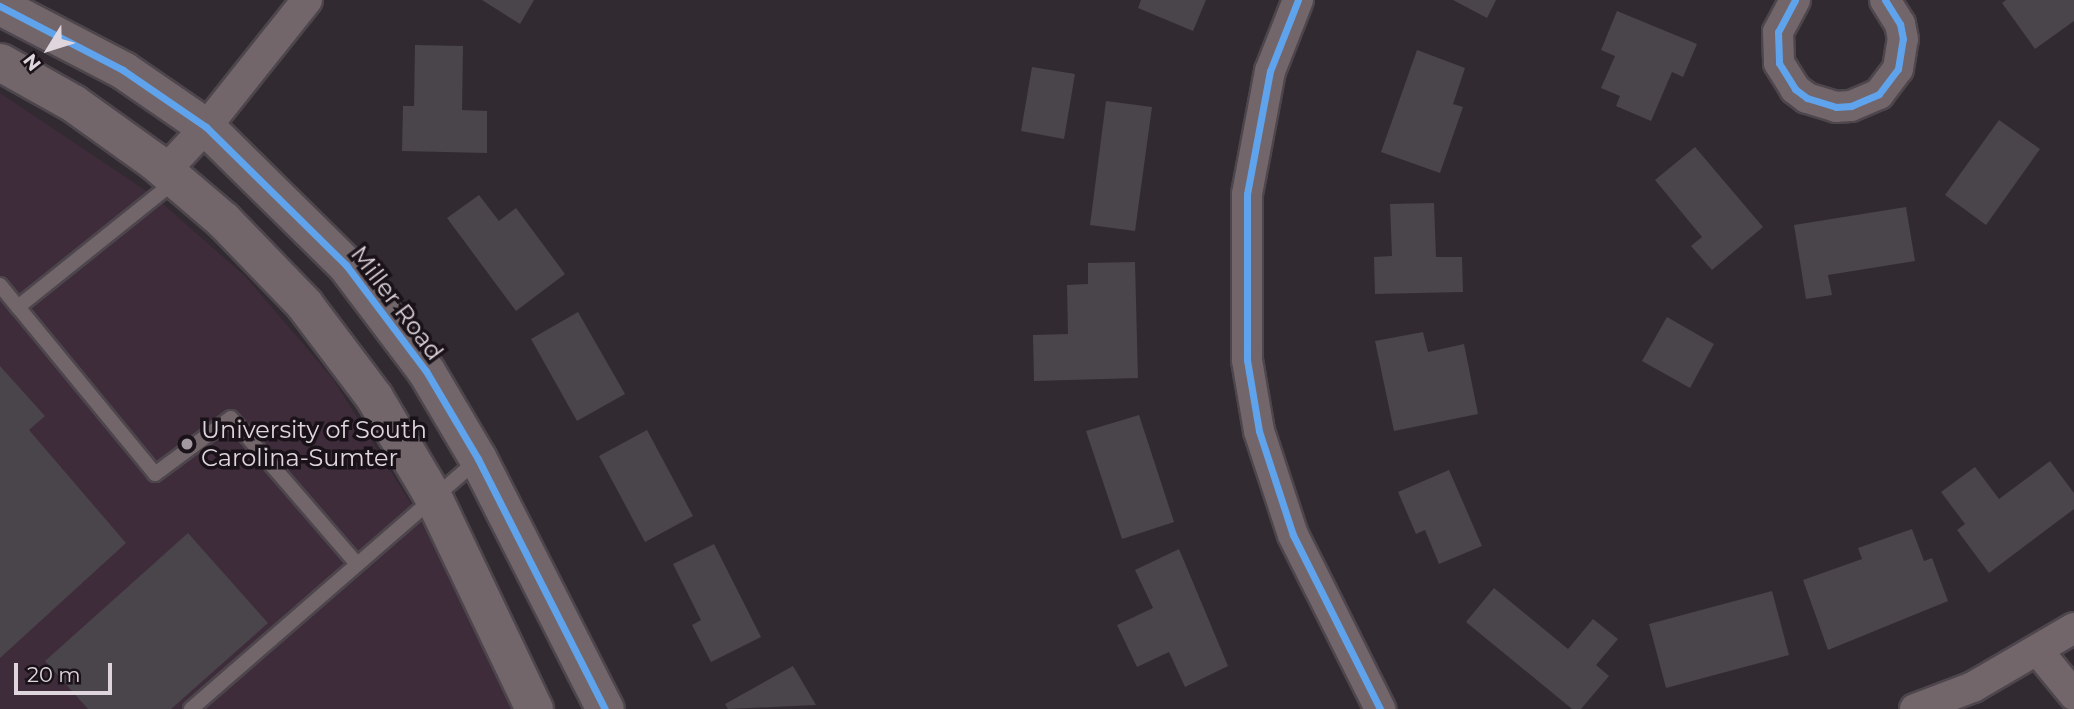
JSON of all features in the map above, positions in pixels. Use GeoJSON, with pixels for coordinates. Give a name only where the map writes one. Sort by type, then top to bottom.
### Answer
{"type":"FeatureCollection","features":[{"type":"Feature","properties":{"kind":"street"},"geometry":{"type":"LineString","coordinates":[[171,175],[307,0]]}},
{"type":"Feature","properties":{"kind":"street"},"geometry":{"type":"LineString","coordinates":[[1298,0],[1270,71],[1247,194],[1247,360],[1259,431],[1293,535],[1380,709]]}},
{"type":"Feature","properties":{"kind":"street"},"geometry":{"type":"LineString","coordinates":[[1796,0],[1778,32],[1779,62],[1795,89],[1807,98],[1836,107],[1873,98],[1898,69],[1903,39],[1900,24],[1885,0]]}},
{"type":"Feature","properties":{"kind":"street","name":"Miller Road"},"geometry":{"type":"LineString","coordinates":[[0,6],[122,71],[206,127],[346,265],[426,371],[478,459],[605,709]]}},
{"type":"Feature","properties":{"kind":"street"},"geometry":{"type":"LineString","coordinates":[[0,62],[73,103],[171,175],[223,220],[304,304],[374,397],[432,495],[534,709]]}},
{"type":"Feature","properties":{"kind":"street"},"geometry":{"type":"LineString","coordinates":[[1915,709],[1973,687],[2074,628]]}},
{"type":"Feature","properties":{"kind":"street"},"geometry":{"type":"LineString","coordinates":[[2038,651],[2074,695]]}},
{"type":"Feature","properties":{"kind":"lane"},"geometry":{"type":"LineString","coordinates":[[18,307],[171,175]]}},
{"type":"Feature","properties":{"kind":"lane"},"geometry":{"type":"LineString","coordinates":[[0,285],[155,474],[231,418],[356,563]]}},
{"type":"Feature","properties":{"kind":"lane"},"geometry":{"type":"LineString","coordinates":[[191,709],[432,495],[478,459]]}},
{"type":"Feature","properties":{"kind":"shaded area","name":"University of South Carolina-Sumter"},"geometry":{"type":"Polygon","coordinates":[[[0,93],[155,197],[246,277],[333,379],[415,510],[519,709],[0,709],[0,93]]]}},
{"type":"Feature","properties":{"kind":"building"},"geometry":{"type":"Polygon","coordinates":[[[482,0],[534,0],[520,24],[482,0]]]}},
{"type":"Feature","properties":{"kind":"building"},"geometry":{"type":"Polygon","coordinates":[[[1141,0],[1206,0],[1193,31],[1138,8],[1141,0]]]}},
{"type":"Feature","properties":{"kind":"building"},"geometry":{"type":"Polygon","coordinates":[[[1453,0],[1496,0],[1487,18],[1453,0]]]}},
{"type":"Feature","properties":{"kind":"building"},"geometry":{"type":"Polygon","coordinates":[[[2006,0],[2074,0],[2074,21],[2035,49],[2002,3],[2006,0]]]}},
{"type":"Feature","properties":{"kind":"building"},"geometry":{"type":"Polygon","coordinates":[[[1617,11],[1697,44],[1683,77],[1672,72],[1651,121],[1616,106],[1620,96],[1601,88],[1615,56],[1601,50],[1617,11]]]}},
{"type":"Feature","properties":{"kind":"building"},"geometry":{"type":"Polygon","coordinates":[[[415,45],[463,46],[462,110],[487,111],[487,153],[402,151],[403,106],[414,106],[415,45]]]}},
{"type":"Feature","properties":{"kind":"building"},"geometry":{"type":"Polygon","coordinates":[[[1417,50],[1465,68],[1453,104],[1463,107],[1440,173],[1381,152],[1417,50]]]}},
{"type":"Feature","properties":{"kind":"building"},"geometry":{"type":"Polygon","coordinates":[[[1032,67],[1075,74],[1064,139],[1021,131],[1032,67]]]}},
{"type":"Feature","properties":{"kind":"building"},"geometry":{"type":"Polygon","coordinates":[[[1106,101],[1152,107],[1135,231],[1090,225],[1106,101]]]}},
{"type":"Feature","properties":{"kind":"building"},"geometry":{"type":"Polygon","coordinates":[[[1999,120],[2040,149],[1986,225],[1945,195],[1999,120]]]}},
{"type":"Feature","properties":{"kind":"building"},"geometry":{"type":"Polygon","coordinates":[[[1695,147],[1763,227],[1712,270],[1691,246],[1702,237],[1655,180],[1695,147]]]}},
{"type":"Feature","properties":{"kind":"building"},"geometry":{"type":"Polygon","coordinates":[[[479,195],[499,221],[516,208],[565,274],[516,311],[447,218],[479,195]]]}},
{"type":"Feature","properties":{"kind":"building"},"geometry":{"type":"Polygon","coordinates":[[[1434,203],[1436,257],[1462,257],[1463,292],[1375,294],[1374,257],[1392,256],[1390,204],[1434,203]]]}},
{"type":"Feature","properties":{"kind":"building"},"geometry":{"type":"Polygon","coordinates":[[[1906,207],[1915,261],[1828,275],[1832,295],[1806,299],[1794,225],[1906,207]]]}},
{"type":"Feature","properties":{"kind":"building"},"geometry":{"type":"Polygon","coordinates":[[[1135,262],[1138,378],[1034,381],[1033,335],[1068,334],[1067,285],[1088,284],[1088,263],[1135,262]]]}},
{"type":"Feature","properties":{"kind":"building"},"geometry":{"type":"Polygon","coordinates":[[[578,312],[625,394],[577,421],[531,339],[578,312]]]}},
{"type":"Feature","properties":{"kind":"building"},"geometry":{"type":"Polygon","coordinates":[[[1667,317],[1714,344],[1690,388],[1642,361],[1667,317]]]}},
{"type":"Feature","properties":{"kind":"building"},"geometry":{"type":"Polygon","coordinates":[[[1423,332],[1428,352],[1464,344],[1478,414],[1394,431],[1375,341],[1423,332]]]}},
{"type":"Feature","properties":{"kind":"building"},"geometry":{"type":"Polygon","coordinates":[[[0,366],[45,416],[29,430],[126,543],[0,658],[0,366]]]}},
{"type":"Feature","properties":{"kind":"building"},"geometry":{"type":"Polygon","coordinates":[[[1139,415],[1174,522],[1122,539],[1086,431],[1139,415]]]}},
{"type":"Feature","properties":{"kind":"building"},"geometry":{"type":"Polygon","coordinates":[[[647,430],[693,516],[645,542],[599,456],[647,430]]]}},
{"type":"Feature","properties":{"kind":"building"},"geometry":{"type":"Polygon","coordinates":[[[2050,461],[2074,493],[2074,509],[1989,573],[1957,530],[1965,524],[1941,492],[1975,467],[1999,499],[2050,461]]]}},
{"type":"Feature","properties":{"kind":"building"},"geometry":{"type":"Polygon","coordinates":[[[1449,470],[1482,546],[1439,564],[1425,530],[1416,534],[1398,492],[1449,470]]]}},
{"type":"Feature","properties":{"kind":"building"},"geometry":{"type":"Polygon","coordinates":[[[1912,529],[1924,561],[1932,558],[1948,601],[1828,650],[1803,580],[1862,559],[1858,548],[1912,529]]]}},
{"type":"Feature","properties":{"kind":"building"},"geometry":{"type":"Polygon","coordinates":[[[188,533],[268,623],[171,709],[88,709],[45,661],[188,533]]]}},
{"type":"Feature","properties":{"kind":"building"},"geometry":{"type":"Polygon","coordinates":[[[714,544],[761,637],[711,662],[692,625],[701,620],[673,564],[714,544]]]}},
{"type":"Feature","properties":{"kind":"building"},"geometry":{"type":"Polygon","coordinates":[[[1179,549],[1228,666],[1185,687],[1169,652],[1137,667],[1117,625],[1153,608],[1135,570],[1179,549]]]}},
{"type":"Feature","properties":{"kind":"building"},"geometry":{"type":"Polygon","coordinates":[[[1494,588],[1568,649],[1593,619],[1618,639],[1596,665],[1609,676],[1581,709],[1572,709],[1466,622],[1494,588]]]}},
{"type":"Feature","properties":{"kind":"building"},"geometry":{"type":"Polygon","coordinates":[[[1772,591],[1789,655],[1666,688],[1649,624],[1772,591]]]}},
{"type":"Feature","properties":{"kind":"building"},"geometry":{"type":"Polygon","coordinates":[[[793,666],[816,705],[728,709],[725,704],[793,666]]]}},
{"type":"Feature","properties":{"kind":"cycle path"},"geometry":{"type":"LineString","coordinates":[[1298,0],[1270,71],[1247,194],[1247,360],[1259,431],[1293,535],[1380,709]]}},
{"type":"Feature","properties":{"kind":"cycle path"},"geometry":{"type":"LineString","coordinates":[[1795,0],[1778,32],[1779,63],[1795,89],[1807,98],[1836,107],[1851,106],[1879,94],[1898,69],[1903,39],[1900,24],[1885,0]]}},
{"type":"Feature","properties":{"kind":"cycle path"},"geometry":{"type":"LineString","coordinates":[[0,6],[123,70],[206,127],[346,265],[426,371],[478,459],[605,709]]}},
{"type":"Feature","properties":{"kind":"place","name":"University of South Carolina-Sumter"},"geometry":{"type":"Point","coordinates":[187,444]}}]}
